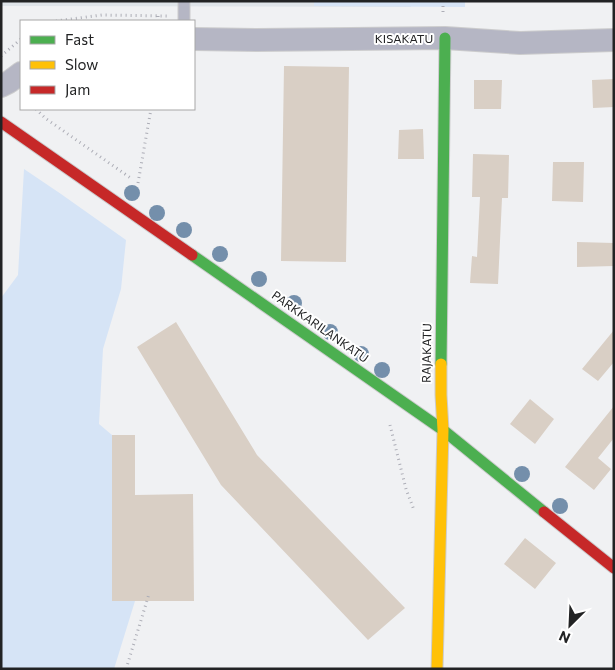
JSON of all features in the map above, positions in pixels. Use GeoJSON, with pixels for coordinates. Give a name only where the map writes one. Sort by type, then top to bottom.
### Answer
{"type":"FeatureCollection","features":[{"type":"Feature","properties":{"kind":"street","name":"KISAKATU"},"geometry":{"type":"LineString","coordinates":[[195,39],[445,38],[520,42],[614,40]]}},
{"type":"Feature","properties":{"kind":"street","name":"RAJAKATU"},"geometry":{"type":"LineString","coordinates":[[437,669],[443,430],[441,395],[445,38]]}},
{"type":"Feature","properties":{"kind":"street"},"geometry":{"type":"LineString","coordinates":[[1,86],[20,73]]}},
{"type":"Feature","properties":{"kind":"street","name":"PARKKARILANKATU"},"geometry":{"type":"LineString","coordinates":[[1,122],[443,430],[614,568]]}},
{"type":"Feature","properties":{"kind":"lane"},"geometry":{"type":"LineString","coordinates":[[184,1],[184,20]]}},
{"type":"Feature","properties":{"kind":"path"},"geometry":{"type":"LineString","coordinates":[[1,56],[20,40]]}},
{"type":"Feature","properties":{"kind":"path"},"geometry":{"type":"LineString","coordinates":[[138,183],[150,110]]}},
{"type":"Feature","properties":{"kind":"path"},"geometry":{"type":"LineString","coordinates":[[393,395],[388,416],[406,489],[416,514]]}},
{"type":"Feature","properties":{"kind":"path"},"geometry":{"type":"LineString","coordinates":[[127,669],[149,594]]}},
{"type":"Feature","properties":{"kind":"shaded area"},"geometry":{"type":"Polygon","coordinates":[[[1,1],[411,1],[411,7],[1,6],[1,1]]]}},
{"type":"Feature","properties":{"kind":"shaded area"},"geometry":{"type":"Polygon","coordinates":[[[314,1],[465,1],[465,7],[314,6],[314,1]]]}},
{"type":"Feature","properties":{"kind":"shaded area"},"geometry":{"type":"Polygon","coordinates":[[[24,169],[126,240],[121,289],[103,349],[99,424],[112,435],[112,600],[135,601],[114,669],[1,669],[1,298],[18,275],[24,169]]]}},
{"type":"Feature","properties":{"kind":"building"},"geometry":{"type":"Polygon","coordinates":[[[284,66],[349,67],[346,262],[281,261],[284,66]]]}},
{"type":"Feature","properties":{"kind":"building"},"geometry":{"type":"Polygon","coordinates":[[[614,79],[614,107],[593,108],[592,80],[614,79]]]}},
{"type":"Feature","properties":{"kind":"building"},"geometry":{"type":"Polygon","coordinates":[[[474,80],[502,80],[501,109],[474,109],[474,80]]]}},
{"type":"Feature","properties":{"kind":"building"},"geometry":{"type":"Polygon","coordinates":[[[423,129],[424,159],[398,159],[399,130],[423,129]]]}},
{"type":"Feature","properties":{"kind":"building"},"geometry":{"type":"Polygon","coordinates":[[[473,154],[509,155],[508,198],[502,198],[498,284],[470,283],[472,256],[477,257],[480,197],[472,197],[473,154]]]}},
{"type":"Feature","properties":{"kind":"building"},"geometry":{"type":"Polygon","coordinates":[[[553,162],[584,162],[583,202],[552,201],[553,162]]]}},
{"type":"Feature","properties":{"kind":"building"},"geometry":{"type":"Polygon","coordinates":[[[577,242],[614,243],[614,266],[577,267],[577,242]]]}},
{"type":"Feature","properties":{"kind":"building"},"geometry":{"type":"Polygon","coordinates":[[[176,322],[257,455],[405,608],[368,640],[221,485],[137,347],[176,322]]]}},
{"type":"Feature","properties":{"kind":"building"},"geometry":{"type":"Polygon","coordinates":[[[614,330],[614,362],[598,381],[582,369],[614,330]]]}},
{"type":"Feature","properties":{"kind":"building"},"geometry":{"type":"Polygon","coordinates":[[[530,399],[554,419],[535,444],[510,424],[530,399]]]}},
{"type":"Feature","properties":{"kind":"building"},"geometry":{"type":"Polygon","coordinates":[[[614,406],[614,438],[598,458],[611,469],[594,490],[565,467],[614,406]]]}},
{"type":"Feature","properties":{"kind":"building"},"geometry":{"type":"Polygon","coordinates":[[[112,435],[135,435],[135,495],[193,494],[194,601],[112,601],[112,435]]]}},
{"type":"Feature","properties":{"kind":"building"},"geometry":{"type":"Polygon","coordinates":[[[525,538],[556,563],[535,589],[504,564],[525,538]]]}},
{"type":"Feature","properties":{"kind":"traffic: fast"},"geometry":{"type":"LineString","coordinates":[[441,364],[445,38]]}},
{"type":"Feature","properties":{"kind":"traffic: fast"},"geometry":{"type":"LineString","coordinates":[[192,255],[443,430],[544,512]]}},
{"type":"Feature","properties":{"kind":"traffic: slow"},"geometry":{"type":"LineString","coordinates":[[437,669],[443,430],[441,364]]}},
{"type":"Feature","properties":{"kind":"traffic: jam"},"geometry":{"type":"LineString","coordinates":[[1,122],[192,255]]}},
{"type":"Feature","properties":{"kind":"traffic: jam"},"geometry":{"type":"LineString","coordinates":[[544,512],[614,568]]}}]}
